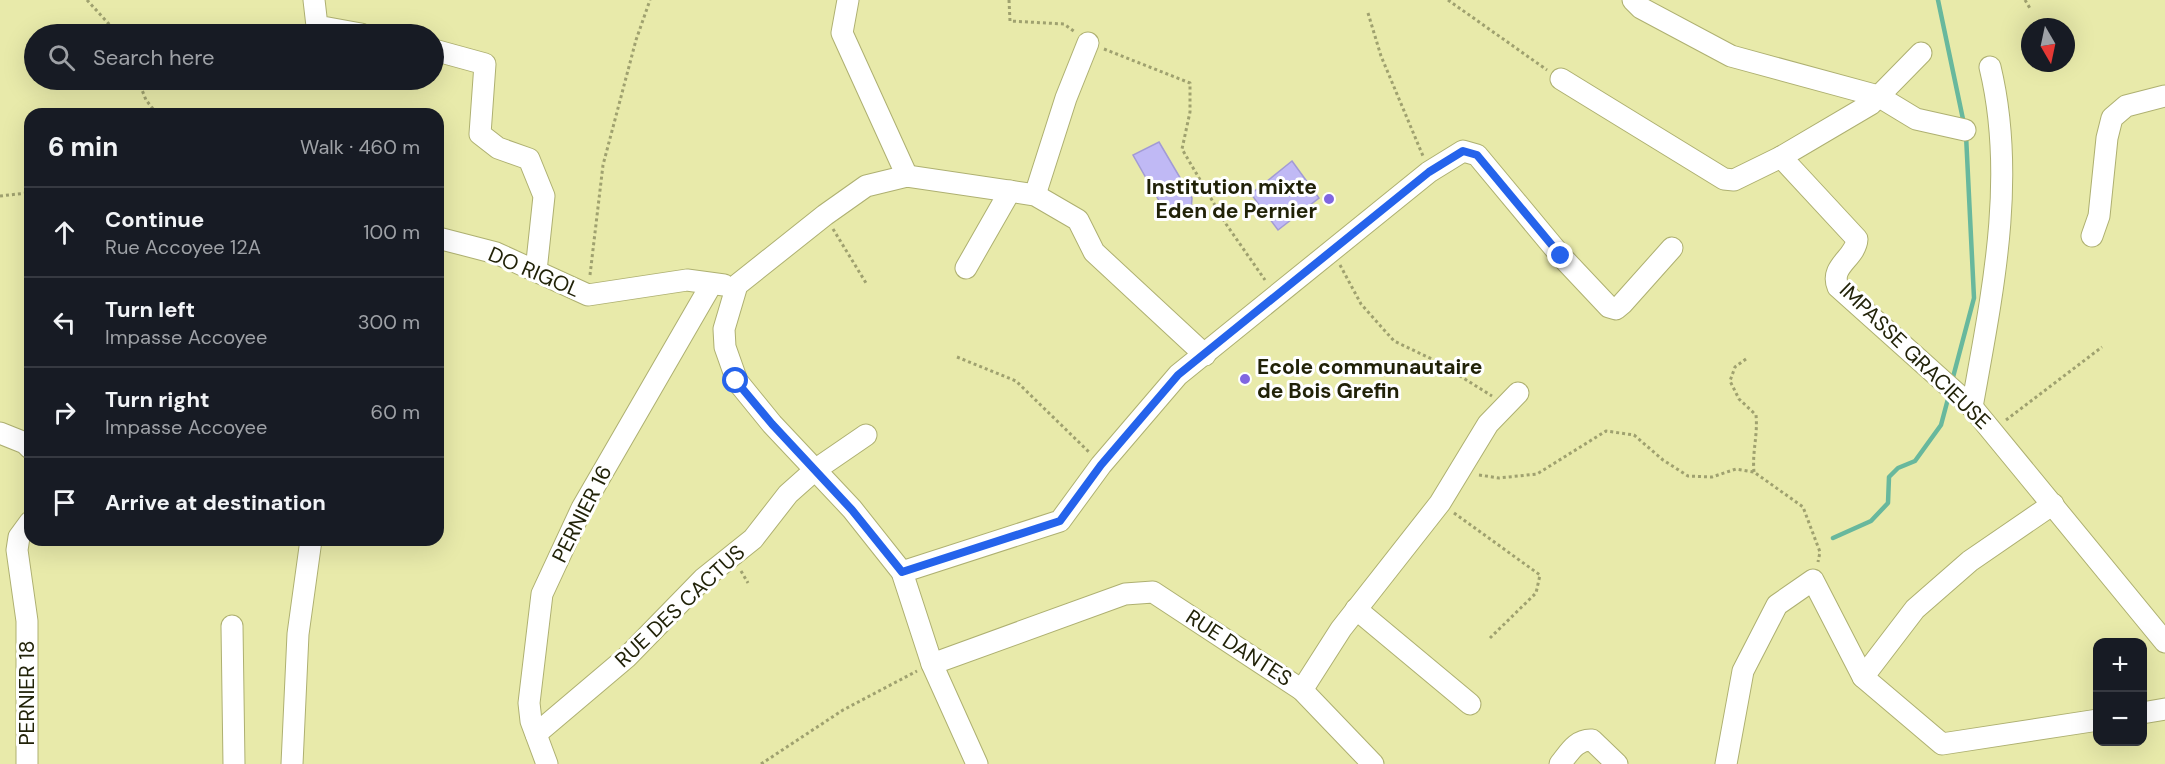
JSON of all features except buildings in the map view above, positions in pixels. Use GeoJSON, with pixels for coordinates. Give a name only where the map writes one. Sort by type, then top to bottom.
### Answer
{"type":"FeatureCollection","features":[{"type":"Feature","properties":{"kind":"street"},"geometry":{"type":"LineString","coordinates":[[314,0],[317,24]]}},
{"type":"Feature","properties":{"kind":"street"},"geometry":{"type":"LineString","coordinates":[[848,0],[842,33],[907,176]]}},
{"type":"Feature","properties":{"kind":"street"},"geometry":{"type":"LineString","coordinates":[[1633,0],[1641,8],[1731,56],[1878,96],[1916,119],[1965,130]]}},
{"type":"Feature","properties":{"kind":"street"},"geometry":{"type":"LineString","coordinates":[[1035,195],[1066,98],[1088,43]]}},
{"type":"Feature","properties":{"kind":"street"},"geometry":{"type":"LineString","coordinates":[[444,53],[485,64],[480,134],[498,148],[529,159],[544,196],[536,271]]}},
{"type":"Feature","properties":{"kind":"street"},"geometry":{"type":"LineString","coordinates":[[1561,79],[1724,179],[1734,180],[1781,157],[1871,104],[1921,53]]}},
{"type":"Feature","properties":{"kind":"street"},"geometry":{"type":"LineString","coordinates":[[1972,406],[1998,260],[2001,207],[2000,128],[1997,94],[1990,67]]}},
{"type":"Feature","properties":{"kind":"street"},"geometry":{"type":"LineString","coordinates":[[2092,236],[2101,205],[2107,138],[2112,117],[2126,106],[2165,96]]}},
{"type":"Feature","properties":{"kind":"street"},"geometry":{"type":"LineString","coordinates":[[902,572],[1060,521],[1101,465],[1178,375],[1429,172],[1463,151],[1477,155],[1561,256],[1609,307],[1616,309],[1672,248]]}},
{"type":"Feature","properties":{"kind":"street","name":"IMPASSE GRACIEUSE"},"geometry":{"type":"LineString","coordinates":[[1781,157],[1857,239],[1856,246],[1836,272],[1835,279],[1838,286],[1972,406],[2165,642]]}},
{"type":"Feature","properties":{"kind":"street"},"geometry":{"type":"LineString","coordinates":[[976,764],[932,664],[902,572],[852,510],[736,381],[725,347],[724,329],[737,285],[825,215],[866,186],[907,176],[1010,191],[1035,195],[1078,220],[1094,252],[1205,354]]}},
{"type":"Feature","properties":{"kind":"street"},"geometry":{"type":"LineString","coordinates":[[966,268],[1010,191]]}},
{"type":"Feature","properties":{"kind":"street","name":"DO RIGOL"},"geometry":{"type":"LineString","coordinates":[[444,240],[496,253],[588,295],[687,280],[711,285],[737,285]]}},
{"type":"Feature","properties":{"kind":"street","name":"PERNIER 16"},"geometry":{"type":"LineString","coordinates":[[547,764],[536,734],[529,704],[542,594],[582,508],[711,285]]}},
{"type":"Feature","properties":{"kind":"street","name":"RUE DANTES"},"geometry":{"type":"LineString","coordinates":[[932,664],[1125,594],[1153,592],[1302,690],[1356,609],[1440,503],[1488,424],[1511,400]]}},
{"type":"Feature","properties":{"kind":"street"},"geometry":{"type":"LineString","coordinates":[[0,433],[24,443]]}},
{"type":"Feature","properties":{"kind":"street","name":"RUE DES CACTUS"},"geometry":{"type":"LineString","coordinates":[[536,734],[627,657],[703,579],[753,539],[788,494],[814,470],[866,435]]}},
{"type":"Feature","properties":{"kind":"street"},"geometry":{"type":"LineString","coordinates":[[1863,677],[1915,609],[1970,561],[2053,504]]}},
{"type":"Feature","properties":{"kind":"street","name":"PERNIER 18"},"geometry":{"type":"LineString","coordinates":[[24,531],[17,550],[27,621],[27,764]]}},
{"type":"Feature","properties":{"kind":"street"},"geometry":{"type":"LineString","coordinates":[[292,764],[298,634],[310,546]]}},
{"type":"Feature","properties":{"kind":"street"},"geometry":{"type":"LineString","coordinates":[[1726,764],[1743,671],[1777,605],[1812,580],[1863,677],[1942,744],[2093,721]]}},
{"type":"Feature","properties":{"kind":"street"},"geometry":{"type":"LineString","coordinates":[[1356,609],[1470,704]]}},
{"type":"Feature","properties":{"kind":"street"},"geometry":{"type":"LineString","coordinates":[[232,627],[234,764]]}},
{"type":"Feature","properties":{"kind":"street"},"geometry":{"type":"LineString","coordinates":[[1302,690],[1373,764]]}},
{"type":"Feature","properties":{"kind":"street"},"geometry":{"type":"LineString","coordinates":[[2147,712],[2165,709]]}},
{"type":"Feature","properties":{"kind":"street"},"geometry":{"type":"LineString","coordinates":[[1560,764],[1579,741],[1592,740],[1617,764]]}},
{"type":"Feature","properties":{"kind":"path"},"geometry":{"type":"LineString","coordinates":[[87,0],[109,24]]}},
{"type":"Feature","properties":{"kind":"path"},"geometry":{"type":"LineString","coordinates":[[588,295],[603,165],[636,40],[650,0]]}},
{"type":"Feature","properties":{"kind":"path"},"geometry":{"type":"LineString","coordinates":[[1009,0],[1010,21],[1064,24],[1088,43],[1190,83],[1190,112],[1182,149],[1226,224],[1276,297]]}},
{"type":"Feature","properties":{"kind":"path"},"geometry":{"type":"LineString","coordinates":[[1448,0],[1561,79]]}},
{"type":"Feature","properties":{"kind":"path"},"geometry":{"type":"LineString","coordinates":[[2025,0],[2031,10]]}},
{"type":"Feature","properties":{"kind":"path"},"geometry":{"type":"LineString","coordinates":[[1368,13],[1381,56],[1429,172]]}},
{"type":"Feature","properties":{"kind":"path"},"geometry":{"type":"LineString","coordinates":[[142,90],[153,108]]}},
{"type":"Feature","properties":{"kind":"path"},"geometry":{"type":"LineString","coordinates":[[0,196],[24,193]]}},
{"type":"Feature","properties":{"kind":"path"},"geometry":{"type":"LineString","coordinates":[[825,215],[867,283]]}},
{"type":"Feature","properties":{"kind":"path"},"geometry":{"type":"LineString","coordinates":[[1331,251],[1360,304],[1394,341],[1436,361],[1496,398],[1511,400]]}},
{"type":"Feature","properties":{"kind":"path"},"geometry":{"type":"LineString","coordinates":[[1992,430],[2102,347]]}},
{"type":"Feature","properties":{"kind":"path"},"geometry":{"type":"LineString","coordinates":[[957,357],[1016,381],[1101,465]]}},
{"type":"Feature","properties":{"kind":"path"},"geometry":{"type":"LineString","coordinates":[[1746,359],[1735,367],[1730,381],[1739,399],[1756,416],[1757,429],[1752,453],[1754,472]]}},
{"type":"Feature","properties":{"kind":"path"},"geometry":{"type":"LineString","coordinates":[[1459,472],[1499,478],[1537,474],[1606,431],[1634,435],[1663,460],[1688,476],[1712,477],[1736,469],[1754,472],[1803,507],[1820,552],[1812,580]]}},
{"type":"Feature","properties":{"kind":"path"},"geometry":{"type":"LineString","coordinates":[[1440,503],[1540,575],[1536,593],[1490,638]]}},
{"type":"Feature","properties":{"kind":"path"},"geometry":{"type":"LineString","coordinates":[[761,764],[843,710],[932,664]]}},
{"type":"Feature","properties":{"kind":"waterway"},"geometry":{"type":"LineString","coordinates":[[1938,0],[1964,124]]}},
{"type":"Feature","properties":{"kind":"waterway"},"geometry":{"type":"LineString","coordinates":[[1952,381],[1974,298],[1966,135]]}},
{"type":"Feature","properties":{"kind":"waterway"},"geometry":{"type":"LineString","coordinates":[[1833,538],[1871,521],[1888,503],[1889,477],[1898,468],[1915,461],[1941,425],[1949,395]]}},
{"type":"Feature","properties":{"kind":"place","name":"Institution mixte Eden de Pernier"},"geometry":{"type":"Point","coordinates":[1329,199]}},
{"type":"Feature","properties":{"kind":"place","name":"Ecole communautaire de Bois Grefin"},"geometry":{"type":"Point","coordinates":[1245,379]}},
{"type":"Feature","properties":{"kind":"route"},"geometry":{"type":"LineString","coordinates":[[736,381],[772,424],[852,510],[902,572],[1060,521],[1101,465],[1178,375],[1429,172],[1463,151],[1477,155],[1561,256]]}}]}
